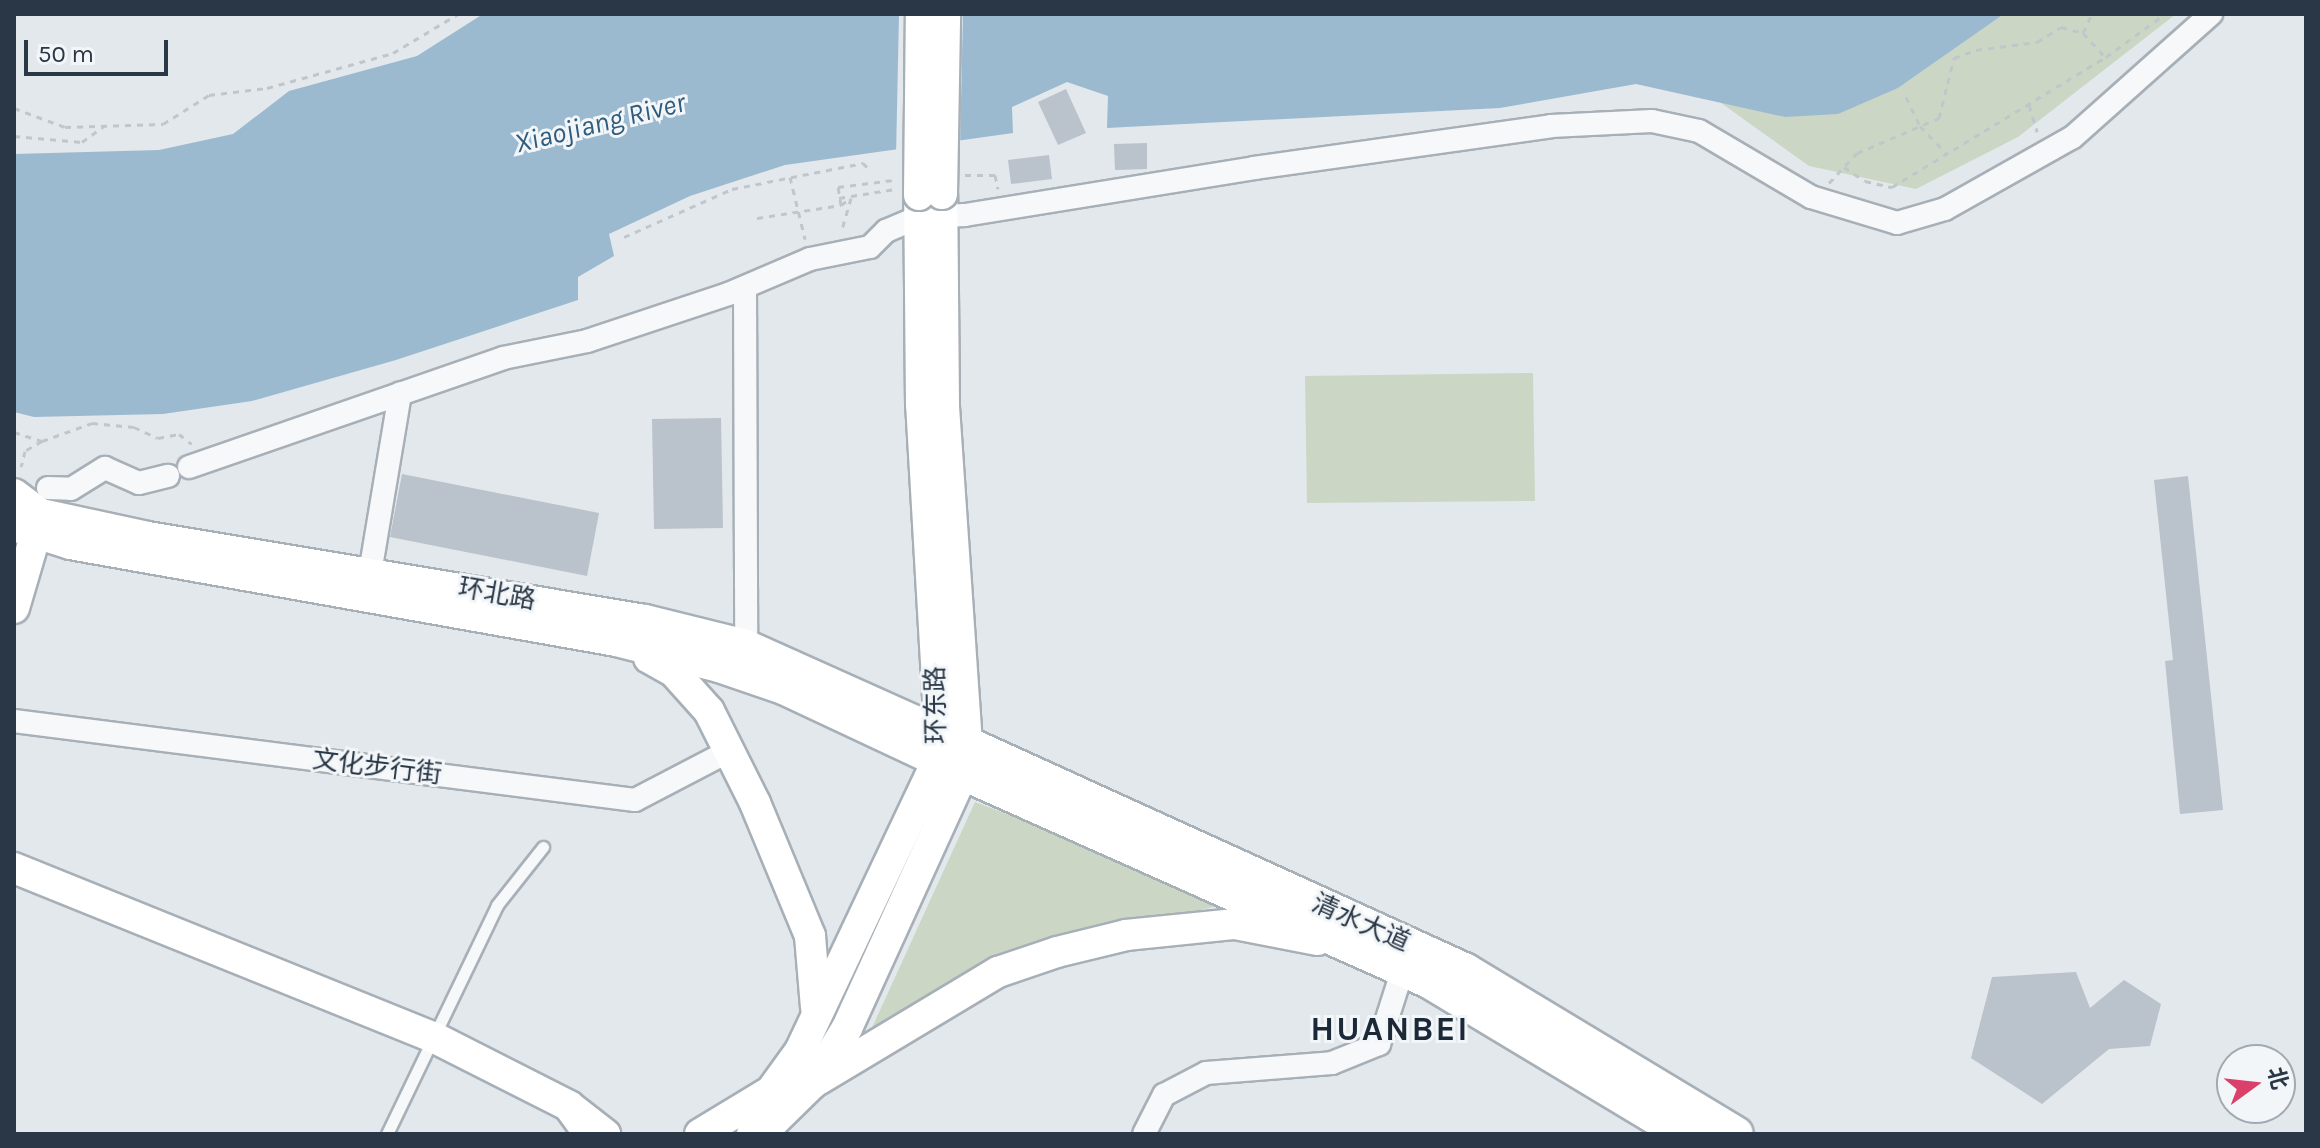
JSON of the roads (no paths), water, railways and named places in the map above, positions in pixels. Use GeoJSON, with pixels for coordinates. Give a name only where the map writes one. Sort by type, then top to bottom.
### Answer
{"type":"FeatureCollection","features":[{"type":"Feature","properties":{"kind":"main road"},"geometry":{"type":"LineString","coordinates":[[921,14],[925,195],[944,405],[952,752]]}},
{"type":"Feature","properties":{"kind":"main road"},"geometry":{"type":"LineString","coordinates":[[925,195],[945,14]]}},
{"type":"Feature","properties":{"kind":"main road","name":"环北路"},"geometry":{"type":"LineString","coordinates":[[18,480],[35,516],[70,544],[616,641],[783,689],[952,752]]}},
{"type":"Feature","properties":{"kind":"main road"},"geometry":{"type":"LineString","coordinates":[[14,608],[35,516]]}},
{"type":"Feature","properties":{"kind":"main road","name":"环北路"},"geometry":{"type":"LineString","coordinates":[[35,516],[645,620],[746,645],[952,752]]}},
{"type":"Feature","properties":{"kind":"main road"},"geometry":{"type":"LineString","coordinates":[[616,641],[674,672],[709,711],[810,936],[816,1016]]}},
{"type":"Feature","properties":{"kind":"main road","name":"清水大道"},"geometry":{"type":"LineString","coordinates":[[952,752],[1458,996],[1684,1134]]}},
{"type":"Feature","properties":{"kind":"main road","name":"清水大道"},"geometry":{"type":"LineString","coordinates":[[952,752],[1466,971],[1736,1134]]}},
{"type":"Feature","properties":{"kind":"main road","name":"环东路"},"geometry":{"type":"LineString","coordinates":[[700,1134],[771,1091],[816,1016],[952,752]]}},
{"type":"Feature","properties":{"kind":"main road","name":"环东路"},"geometry":{"type":"LineString","coordinates":[[752,1134],[773,1122],[813,1083],[847,1028],[952,752]]}},
{"type":"Feature","properties":{"kind":"main road"},"geometry":{"type":"LineString","coordinates":[[14,868],[433,1037],[569,1106],[605,1134]]}},
{"type":"Feature","properties":{"kind":"main road"},"geometry":{"type":"LineString","coordinates":[[813,1083],[998,972],[1057,952],[1126,935],[1235,924],[1356,947]]}},
{"type":"Feature","properties":{"kind":"main road"},"geometry":{"type":"LineString","coordinates":[[569,1106],[589,1134]]}},
{"type":"Feature","properties":{"kind":"street"},"geometry":{"type":"LineString","coordinates":[[35,516],[105,468],[139,483],[178,472],[503,358],[587,341],[745,288],[810,259],[870,247],[925,195],[1551,126],[1652,121],[1699,131],[1811,197],[1897,223],[1945,209],[2073,137],[2211,14]]}},
{"type":"Feature","properties":{"kind":"street"},"geometry":{"type":"LineString","coordinates":[[745,288],[746,645]]}},
{"type":"Feature","properties":{"kind":"street"},"geometry":{"type":"LineString","coordinates":[[370,573],[400,393]]}},
{"type":"Feature","properties":{"kind":"street","name":"文化步行街"},"geometry":{"type":"LineString","coordinates":[[14,721],[635,800],[729,751]]}},
{"type":"Feature","properties":{"kind":"street"},"geometry":{"type":"LineString","coordinates":[[1144,1134],[1164,1095],[1206,1073],[1332,1063],[1379,1044],[1403,969]]}},
{"type":"Feature","properties":{"kind":"lane"},"geometry":{"type":"LineString","coordinates":[[387,1134],[497,905],[543,847]]}},
{"type":"Feature","properties":{"kind":"water","name":"Xiaojiang River"},"geometry":{"type":"Polygon","coordinates":[[[483,14],[2004,14],[1898,88],[1838,114],[1785,117],[1636,84],[1500,108],[1107,128],[1108,96],[1067,82],[1012,107],[1013,133],[785,165],[690,196],[609,234],[614,256],[578,277],[578,300],[396,360],[252,401],[163,414],[34,417],[14,412],[14,154],[159,150],[233,134],[289,91],[417,56],[483,14]]]}},
{"type":"Feature","properties":{"kind":"district","name":"HUANBEI"},"geometry":{"type":"Point","coordinates":[1390,1030]}}]}
